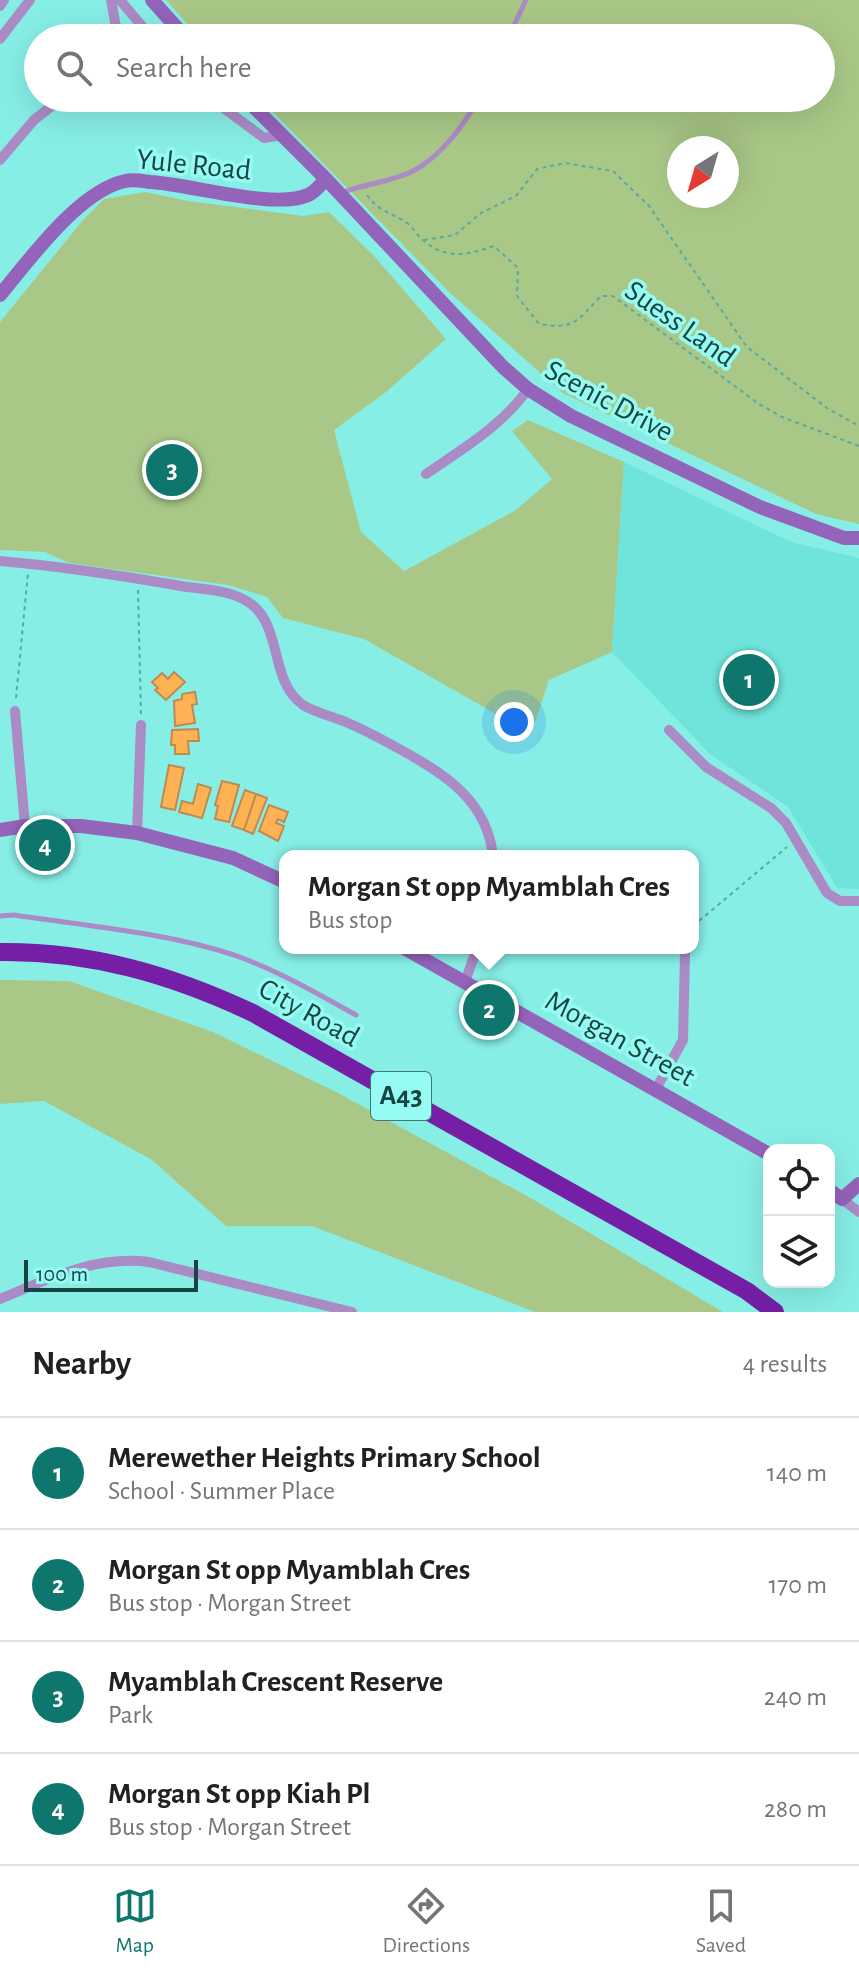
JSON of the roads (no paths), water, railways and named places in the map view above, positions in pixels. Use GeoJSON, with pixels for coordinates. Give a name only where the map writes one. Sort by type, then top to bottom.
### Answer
{"type":"FeatureCollection","features":[{"type":"Feature","properties":{"kind":"highway","name":"City Road"},"geometry":{"type":"LineString","coordinates":[[0,952],[108,961],[202,989],[253,1013],[638,1229],[747,1291],[775,1312]]}},
{"type":"Feature","properties":{"kind":"street"},"geometry":{"type":"LineString","coordinates":[[0,6],[4,0]]}},
{"type":"Feature","properties":{"kind":"street"},"geometry":{"type":"LineString","coordinates":[[0,39],[30,0]]}},
{"type":"Feature","properties":{"kind":"street"},"geometry":{"type":"LineString","coordinates":[[111,0],[115,24]]}},
{"type":"Feature","properties":{"kind":"street"},"geometry":{"type":"LineString","coordinates":[[120,0],[140,24]]}},
{"type":"Feature","properties":{"kind":"street"},"geometry":{"type":"LineString","coordinates":[[152,0],[173,24]]}},
{"type":"Feature","properties":{"kind":"street"},"geometry":{"type":"LineString","coordinates":[[0,160],[44,112]]}},
{"type":"Feature","properties":{"kind":"street","name":"Scenic Drive"},"geometry":{"type":"LineString","coordinates":[[229,112],[264,138],[282,135]]}},
{"type":"Feature","properties":{"kind":"street","name":"Scenic Drive"},"geometry":{"type":"LineString","coordinates":[[259,112],[503,367],[528,389],[571,416],[760,507],[844,538],[859,538]]}},
{"type":"Feature","properties":{"kind":"street","name":"Yule Road"},"geometry":{"type":"LineString","coordinates":[[0,295],[41,245],[93,194],[127,180],[161,182],[278,200],[305,197],[326,179]]}},
{"type":"Feature","properties":{"kind":"street"},"geometry":{"type":"LineString","coordinates":[[426,474],[490,429],[516,407],[528,389]]}},
{"type":"Feature","properties":{"kind":"street"},"geometry":{"type":"LineString","coordinates":[[0,561],[138,579],[242,598],[267,621],[283,679],[291,695],[305,707],[366,731],[436,769],[465,792],[482,814],[492,850]]}},
{"type":"Feature","properties":{"kind":"street"},"geometry":{"type":"LineString","coordinates":[[15,711],[25,826]]}},
{"type":"Feature","properties":{"kind":"street"},"geometry":{"type":"LineString","coordinates":[[137,833],[141,725]]}},
{"type":"Feature","properties":{"kind":"street"},"geometry":{"type":"LineString","coordinates":[[669,730],[706,767],[771,808],[786,823],[827,893],[840,901],[859,901]]}},
{"type":"Feature","properties":{"kind":"street"},"geometry":{"type":"LineString","coordinates":[[0,830],[25,826],[81,826],[137,833],[233,858],[279,879]]}},
{"type":"Feature","properties":{"kind":"street","name":"Morgan Street"},"geometry":{"type":"LineString","coordinates":[[415,954],[763,1151]]}},
{"type":"Feature","properties":{"kind":"street"},"geometry":{"type":"LineString","coordinates":[[465,982],[475,954]]}},
{"type":"Feature","properties":{"kind":"street"},"geometry":{"type":"LineString","coordinates":[[656,1089],[683,1040],[685,954]]}},
{"type":"Feature","properties":{"kind":"street"},"geometry":{"type":"LineString","coordinates":[[842,1199],[859,1184]]}},
{"type":"Feature","properties":{"kind":"street"},"geometry":{"type":"LineString","coordinates":[[835,1194],[859,1212]]}},
{"type":"Feature","properties":{"kind":"street"},"geometry":{"type":"LineString","coordinates":[[0,1299],[76,1269],[126,1259],[352,1312]]}},
{"type":"Feature","properties":{"kind":"lane"},"geometry":{"type":"LineString","coordinates":[[515,24],[526,0]]}},
{"type":"Feature","properties":{"kind":"lane"},"geometry":{"type":"LineString","coordinates":[[340,194],[411,172],[435,155],[472,112]]}},
{"type":"Feature","properties":{"kind":"lane"},"geometry":{"type":"LineString","coordinates":[[0,916],[14,915],[160,936],[233,955],[277,972],[356,1015]]}},
{"type":"Feature","properties":{"kind":"place","name":"Myamblah Crescent Reserve"},"geometry":{"type":"Point","coordinates":[172,470]}},
{"type":"Feature","properties":{"kind":"place","name":"Merewether Heights Primary School"},"geometry":{"type":"Point","coordinates":[749,680]}},
{"type":"Feature","properties":{"kind":"place","name":"Morgan St opp Kiah Pl"},"geometry":{"type":"Point","coordinates":[45,845]}},
{"type":"Feature","properties":{"kind":"place","name":"Morgan St opp Myamblah Cres"},"geometry":{"type":"Point","coordinates":[489,1010]}}]}
